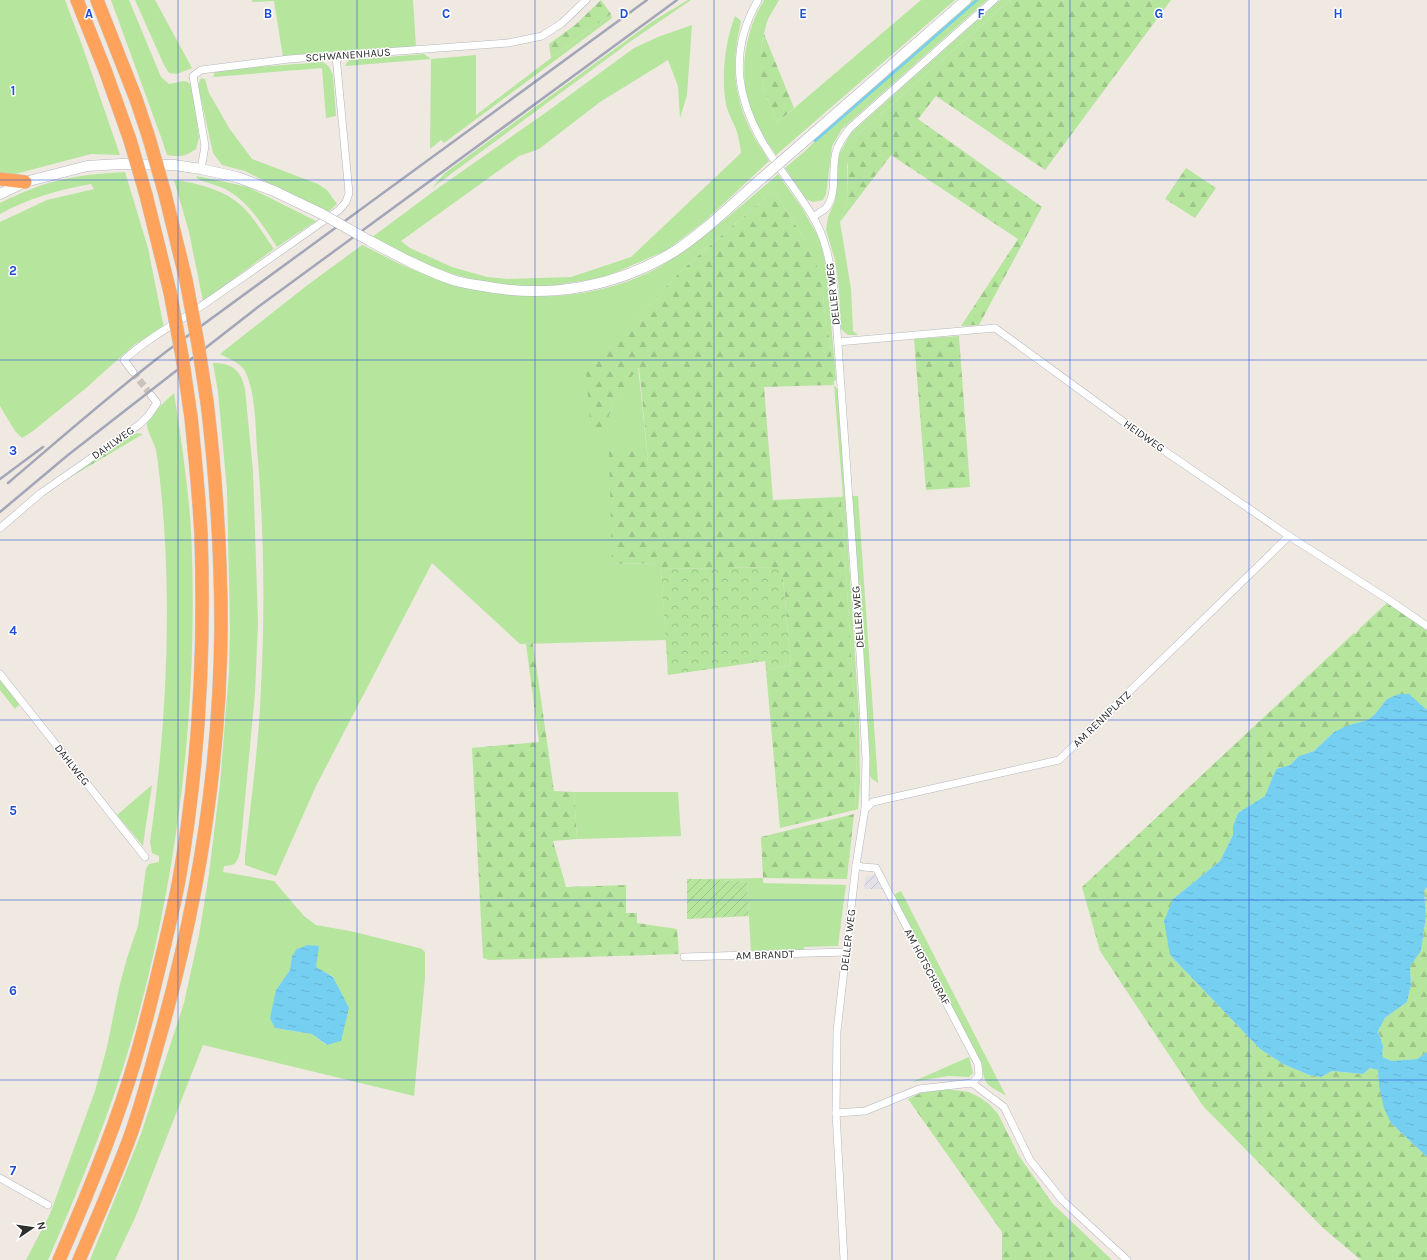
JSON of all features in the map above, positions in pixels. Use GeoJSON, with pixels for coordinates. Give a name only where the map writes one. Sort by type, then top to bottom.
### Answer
{"type":"FeatureCollection","features":[{"type":"Feature","properties":{"kind":"highway"},"geometry":{"type":"LineString","coordinates":[[59,1260],[101,1159],[136,1058],[157,977],[179,882],[190,810],[202,664],[201,531],[191,417],[182,356],[170,292],[146,195],[130,140],[105,70],[77,0]]}},
{"type":"Feature","properties":{"kind":"highway"},"geometry":{"type":"LineString","coordinates":[[79,1260],[129,1140],[176,978],[196,884],[207,819],[215,747],[220,672],[221,621],[218,518],[213,453],[198,344],[186,280],[165,194],[136,99],[97,0]]}},
{"type":"Feature","properties":{"kind":"highway"},"geometry":{"type":"LineString","coordinates":[[0,179],[25,182]]}},
{"type":"Feature","properties":{"kind":"main road"},"geometry":{"type":"LineString","coordinates":[[0,194],[25,182],[87,166],[121,164],[174,165],[201,169],[237,177],[274,191],[322,214],[419,266],[457,281],[498,290],[519,292],[542,292],[583,288],[634,272],[676,250],[716,219],[966,0]]}},
{"type":"Feature","properties":{"kind":"street","name":"SCHWANENHAUS"},"geometry":{"type":"LineString","coordinates":[[201,169],[205,146],[193,76],[201,70],[289,59],[508,43],[542,36],[562,24],[586,0]]}},
{"type":"Feature","properties":{"kind":"street","name":"DELLER WEG"},"geometry":{"type":"LineString","coordinates":[[758,0],[749,16],[743,34],[739,55],[739,73],[742,93],[756,131],[813,217],[823,237],[830,261],[834,289],[838,342],[865,729],[866,758],[864,809],[837,1031],[836,1113],[844,1260]]}},
{"type":"Feature","properties":{"kind":"street"},"geometry":{"type":"LineString","coordinates":[[813,217],[825,209],[830,202],[833,188],[836,151],[841,140],[850,128],[994,0]]}},
{"type":"Feature","properties":{"kind":"street"},"geometry":{"type":"LineString","coordinates":[[133,372],[124,360],[142,344],[170,328],[272,257],[339,210],[346,202],[349,193],[336,56]]}},
{"type":"Feature","properties":{"kind":"street","name":"HEIDWEG"},"geometry":{"type":"LineString","coordinates":[[838,342],[995,328],[1150,441],[1289,536],[1427,626]]}},
{"type":"Feature","properties":{"kind":"street","name":"DAHLWEG"},"geometry":{"type":"LineString","coordinates":[[0,528],[41,493],[140,424],[157,403],[151,395]]}},
{"type":"Feature","properties":{"kind":"street","name":"AM RENNPLATZ"},"geometry":{"type":"LineString","coordinates":[[864,809],[872,802],[1059,760],[1289,536]]}},
{"type":"Feature","properties":{"kind":"street","name":"DAHLWEG"},"geometry":{"type":"LineString","coordinates":[[0,674],[145,857]]}},
{"type":"Feature","properties":{"kind":"street","name":"AM HOTSCHGRAF"},"geometry":{"type":"LineString","coordinates":[[856,865],[876,868],[978,1064],[980,1076],[972,1083]]}},
{"type":"Feature","properties":{"kind":"street","name":"AM BRANDT"},"geometry":{"type":"LineString","coordinates":[[684,957],[846,952]]}},
{"type":"Feature","properties":{"kind":"street"},"geometry":{"type":"LineString","coordinates":[[836,1113],[865,1111],[919,1089],[972,1083],[1004,1107],[1030,1160],[1062,1200],[1127,1260]]}},
{"type":"Feature","properties":{"kind":"street"},"geometry":{"type":"LineString","coordinates":[[0,1178],[48,1205]]}},
{"type":"Feature","properties":{"kind":"shaded area"},"geometry":{"type":"Polygon","coordinates":[[[875,875],[882,889],[864,889],[866,876],[875,875]]]}},
{"type":"Feature","properties":{"kind":"green space"},"geometry":{"type":"Polygon","coordinates":[[[0,0],[65,0],[120,155],[91,154],[15,174],[0,175],[0,0]]]}},
{"type":"Feature","properties":{"kind":"green space"},"geometry":{"type":"Polygon","coordinates":[[[111,0],[129,0],[161,77],[169,84],[185,81],[192,87],[199,137],[196,149],[189,154],[179,156],[167,155],[111,0]]]}},
{"type":"Feature","properties":{"kind":"green space"},"geometry":{"type":"Polygon","coordinates":[[[135,0],[155,0],[192,68],[177,74],[169,73],[135,0]]]}},
{"type":"Feature","properties":{"kind":"green space"},"geometry":{"type":"Polygon","coordinates":[[[252,0],[413,0],[416,47],[283,57],[274,1],[252,2],[252,0]]]}},
{"type":"Feature","properties":{"kind":"green space"},"geometry":{"type":"Polygon","coordinates":[[[601,0],[611,14],[551,58],[549,44],[575,25],[601,0]]]}},
{"type":"Feature","properties":{"kind":"green space"},"geometry":{"type":"Polygon","coordinates":[[[688,0],[691,0],[631,41],[432,188],[445,173],[653,21],[688,0]]]}},
{"type":"Feature","properties":{"kind":"green space"},"geometry":{"type":"Polygon","coordinates":[[[764,0],[779,0],[766,25],[762,43],[760,65],[765,93],[778,122],[921,0],[955,0],[776,155],[754,118],[745,88],[744,73],[747,43],[751,28],[764,0]]]}},
{"type":"Feature","properties":{"kind":"green space"},"geometry":{"type":"Polygon","coordinates":[[[973,0],[987,0],[842,129],[832,146],[826,194],[823,200],[813,202],[806,199],[785,168],[804,152],[844,113],[973,0]]]}},
{"type":"Feature","properties":{"kind":"green space"},"geometry":{"type":"Polygon","coordinates":[[[1000,0],[1010,0],[857,135],[847,165],[847,203],[840,222],[851,289],[853,331],[858,335],[848,335],[841,329],[839,289],[835,260],[826,230],[828,217],[835,201],[838,156],[851,133],[1000,0]]]}},
{"type":"Feature","properties":{"kind":"green space"},"geometry":{"type":"Polygon","coordinates":[[[1010,0],[1171,0],[1045,170],[936,96],[918,119],[1042,207],[979,325],[961,326],[1018,239],[891,155],[840,222],[847,203],[848,152],[857,135],[1010,0]]]}},
{"type":"Feature","properties":{"kind":"green space"},"geometry":{"type":"Polygon","coordinates":[[[611,14],[612,18],[444,143],[441,140],[430,149],[431,59],[476,55],[476,115],[611,14]]]}},
{"type":"Feature","properties":{"kind":"green space"},"geometry":{"type":"Polygon","coordinates":[[[735,16],[741,21],[735,63],[735,76],[740,101],[750,129],[769,161],[705,221],[667,250],[603,278],[547,286],[509,286],[479,281],[442,271],[371,238],[434,191],[548,111],[634,48],[658,37],[692,25],[687,95],[680,118],[678,86],[668,60],[600,102],[539,149],[519,156],[401,241],[410,248],[452,267],[487,277],[508,279],[571,277],[631,257],[741,153],[737,132],[726,104],[724,82],[726,48],[735,16]]]}},
{"type":"Feature","properties":{"kind":"green space"},"geometry":{"type":"Polygon","coordinates":[[[764,34],[794,108],[778,122],[768,99],[761,75],[760,56],[764,34]]]}},
{"type":"Feature","properties":{"kind":"green space"},"geometry":{"type":"Polygon","coordinates":[[[424,54],[431,59],[345,66],[349,60],[424,54]]]}},
{"type":"Feature","properties":{"kind":"green space"},"geometry":{"type":"Polygon","coordinates":[[[323,62],[329,67],[333,75],[336,116],[326,118],[322,68],[213,77],[216,70],[323,62]]]}},
{"type":"Feature","properties":{"kind":"green space"},"geometry":{"type":"Polygon","coordinates":[[[201,78],[205,79],[209,93],[229,128],[252,159],[318,184],[327,190],[337,204],[327,213],[245,171],[222,165],[213,153],[198,85],[201,78]]]}},
{"type":"Feature","properties":{"kind":"green space"},"geometry":{"type":"Polygon","coordinates":[[[1186,168],[1216,188],[1195,218],[1165,199],[1186,168]]]}},
{"type":"Feature","properties":{"kind":"green space"},"geometry":{"type":"Polygon","coordinates":[[[125,172],[148,248],[164,328],[135,344],[86,388],[33,431],[22,438],[15,431],[0,406],[0,222],[47,200],[94,189],[91,184],[55,192],[22,203],[0,214],[0,203],[45,184],[69,178],[125,172]]]}},
{"type":"Feature","properties":{"kind":"green space"},"geometry":{"type":"Polygon","coordinates":[[[778,174],[802,208],[819,238],[826,265],[836,379],[833,382],[830,341],[826,326],[823,294],[804,238],[773,191],[682,270],[587,372],[602,435],[614,399],[638,366],[648,462],[612,564],[657,563],[661,569],[666,640],[520,644],[432,563],[316,786],[276,876],[245,865],[260,708],[263,602],[262,517],[254,404],[250,383],[242,367],[220,354],[305,287],[362,245],[414,270],[443,281],[473,289],[504,294],[534,296],[565,295],[596,291],[625,282],[654,270],[666,263],[721,223],[778,174]]]}},
{"type":"Feature","properties":{"kind":"green space"},"geometry":{"type":"Polygon","coordinates":[[[196,176],[248,187],[316,221],[277,247],[267,231],[243,201],[227,190],[198,179],[196,176]]]}},
{"type":"Feature","properties":{"kind":"green space"},"geometry":{"type":"Polygon","coordinates":[[[174,180],[211,188],[236,201],[252,217],[274,249],[203,301],[189,232],[174,180]]]}},
{"type":"Feature","properties":{"kind":"green space"},"geometry":{"type":"Polygon","coordinates":[[[773,191],[804,238],[817,266],[823,294],[826,326],[830,341],[834,385],[764,387],[773,500],[841,497],[857,743],[855,810],[780,828],[766,670],[791,665],[782,567],[661,569],[656,563],[612,564],[609,451],[618,448],[637,452],[648,461],[639,367],[614,399],[603,435],[595,430],[590,422],[586,372],[682,270],[773,191]]]}},
{"type":"Feature","properties":{"kind":"green space"},"geometry":{"type":"Polygon","coordinates":[[[959,336],[970,487],[926,490],[914,339],[959,336]]]}},
{"type":"Feature","properties":{"kind":"green space"},"geometry":{"type":"Polygon","coordinates":[[[213,363],[231,366],[235,369],[241,377],[245,389],[253,471],[258,622],[255,693],[240,852],[235,863],[224,866],[223,872],[274,881],[304,916],[316,925],[350,931],[411,946],[422,949],[425,952],[425,978],[414,1096],[203,1045],[135,1218],[115,1260],[90,1260],[141,1134],[184,1003],[199,935],[209,874],[220,784],[229,672],[230,627],[227,490],[218,392],[213,363]],[[292,956],[290,970],[276,990],[275,1028],[312,1034],[326,1045],[334,977],[292,956]]]}},
{"type":"Feature","properties":{"kind":"green space"},"geometry":{"type":"Polygon","coordinates":[[[834,385],[838,390],[859,718],[860,783],[858,809],[855,810],[857,743],[841,497],[843,496],[834,385]]]}},
{"type":"Feature","properties":{"kind":"green space"},"geometry":{"type":"Polygon","coordinates":[[[174,393],[190,513],[193,594],[192,658],[188,723],[182,787],[173,850],[162,913],[148,976],[132,1038],[104,1123],[48,1260],[26,1260],[50,1214],[95,1091],[107,1047],[119,988],[138,926],[146,869],[149,864],[159,862],[159,856],[152,853],[150,842],[160,763],[163,724],[167,644],[166,565],[161,488],[156,450],[147,424],[154,412],[174,393]]]}},
{"type":"Feature","properties":{"kind":"green space"},"geometry":{"type":"Polygon","coordinates":[[[135,433],[143,434],[64,481],[125,438],[135,433]]]}},
{"type":"Feature","properties":{"kind":"green space"},"geometry":{"type":"Polygon","coordinates":[[[852,496],[858,496],[878,783],[871,778],[869,771],[852,496]]]}},
{"type":"Feature","properties":{"kind":"green space"},"geometry":{"type":"Polygon","coordinates":[[[782,567],[791,665],[766,670],[765,661],[668,675],[661,569],[782,567]]]}},
{"type":"Feature","properties":{"kind":"green space"},"geometry":{"type":"Polygon","coordinates":[[[1388,602],[1427,629],[1427,710],[1408,694],[1387,699],[1368,720],[1346,726],[1334,732],[1314,751],[1299,756],[1290,765],[1276,769],[1265,796],[1238,813],[1233,826],[1233,835],[1220,861],[1173,899],[1170,955],[1260,1049],[1283,1064],[1309,1075],[1321,1077],[1332,1071],[1363,1074],[1370,1068],[1378,1070],[1379,1086],[1391,1123],[1427,1157],[1427,1260],[1361,1260],[1323,1228],[1203,1106],[1100,951],[1082,887],[1354,633],[1356,634],[1360,628],[1388,602]]]}},
{"type":"Feature","properties":{"kind":"green space"},"geometry":{"type":"Polygon","coordinates":[[[533,643],[554,791],[574,792],[577,839],[553,841],[566,887],[626,885],[626,913],[637,913],[637,923],[677,929],[679,954],[489,960],[483,958],[472,748],[539,742],[526,644],[533,643]]]}},
{"type":"Feature","properties":{"kind":"green space"},"geometry":{"type":"Polygon","coordinates":[[[0,678],[18,700],[19,705],[15,709],[0,690],[0,678]]]}},
{"type":"Feature","properties":{"kind":"green space"},"geometry":{"type":"Polygon","coordinates":[[[152,785],[144,838],[143,846],[117,815],[152,785]]]}},
{"type":"Feature","properties":{"kind":"green space"},"geometry":{"type":"Polygon","coordinates":[[[574,792],[678,792],[681,836],[577,839],[574,792]]]}},
{"type":"Feature","properties":{"kind":"green space"},"geometry":{"type":"Polygon","coordinates":[[[854,814],[847,879],[763,878],[761,837],[854,814]]]}},
{"type":"Feature","properties":{"kind":"green space"},"geometry":{"type":"Polygon","coordinates":[[[763,878],[763,883],[846,885],[838,946],[804,947],[804,952],[751,953],[747,882],[710,879],[763,878]]]}},
{"type":"Feature","properties":{"kind":"green space"},"geometry":{"type":"Polygon","coordinates":[[[687,879],[747,882],[749,916],[687,919],[687,879]]]}},
{"type":"Feature","properties":{"kind":"green space"},"geometry":{"type":"Polygon","coordinates":[[[1427,887],[1427,1052],[1417,1059],[1392,1061],[1382,1057],[1383,1046],[1378,1031],[1385,1018],[1407,1002],[1411,985],[1410,965],[1421,951],[1426,916],[1424,891],[1427,887]]]}},
{"type":"Feature","properties":{"kind":"green space"},"geometry":{"type":"Polygon","coordinates":[[[901,891],[1006,1096],[986,1082],[982,1065],[893,895],[901,891]]]}},
{"type":"Feature","properties":{"kind":"green space"},"geometry":{"type":"Polygon","coordinates":[[[969,1057],[973,1073],[969,1077],[949,1076],[912,1082],[969,1057]]]}},
{"type":"Feature","properties":{"kind":"green space"},"geometry":{"type":"Polygon","coordinates":[[[945,1089],[969,1092],[989,1104],[998,1114],[1019,1156],[1053,1204],[1112,1260],[1002,1260],[1002,1232],[908,1099],[921,1093],[945,1089]]]}},
{"type":"Feature","properties":{"kind":"water"},"geometry":{"type":"Polygon","coordinates":[[[1399,694],[1409,694],[1427,710],[1427,887],[1424,891],[1426,916],[1421,951],[1410,966],[1411,985],[1407,1002],[1385,1018],[1378,1031],[1383,1046],[1382,1057],[1392,1061],[1417,1059],[1427,1052],[1427,1157],[1391,1123],[1384,1108],[1379,1086],[1378,1070],[1370,1068],[1363,1074],[1332,1071],[1321,1077],[1309,1075],[1283,1064],[1260,1049],[1170,955],[1164,921],[1173,899],[1220,861],[1233,835],[1233,826],[1238,813],[1265,796],[1276,769],[1290,765],[1299,756],[1314,751],[1334,732],[1346,726],[1368,720],[1387,699],[1399,694]]]}},
{"type":"Feature","properties":{"kind":"water"},"geometry":{"type":"Polygon","coordinates":[[[308,945],[319,946],[316,967],[333,977],[349,1008],[341,1041],[327,1045],[312,1034],[275,1028],[270,1018],[276,990],[290,970],[292,956],[297,949],[308,945]]]}},
{"type":"Feature","properties":{"kind":"waterway"},"geometry":{"type":"LineString","coordinates":[[815,141],[977,0]]}},
{"type":"Feature","properties":{"kind":"tunnel"},"geometry":{"type":"LineString","coordinates":[[133,372],[151,395]]}},
{"type":"Feature","properties":{"kind":"railway"},"geometry":{"type":"LineString","coordinates":[[8,483],[106,399],[167,351],[647,0]]}},
{"type":"Feature","properties":{"kind":"railway"},"geometry":{"type":"LineString","coordinates":[[0,512],[68,455],[258,307],[677,0]]}},
{"type":"Feature","properties":{"kind":"railway"},"geometry":{"type":"LineString","coordinates":[[0,479],[43,447]]}}]}
